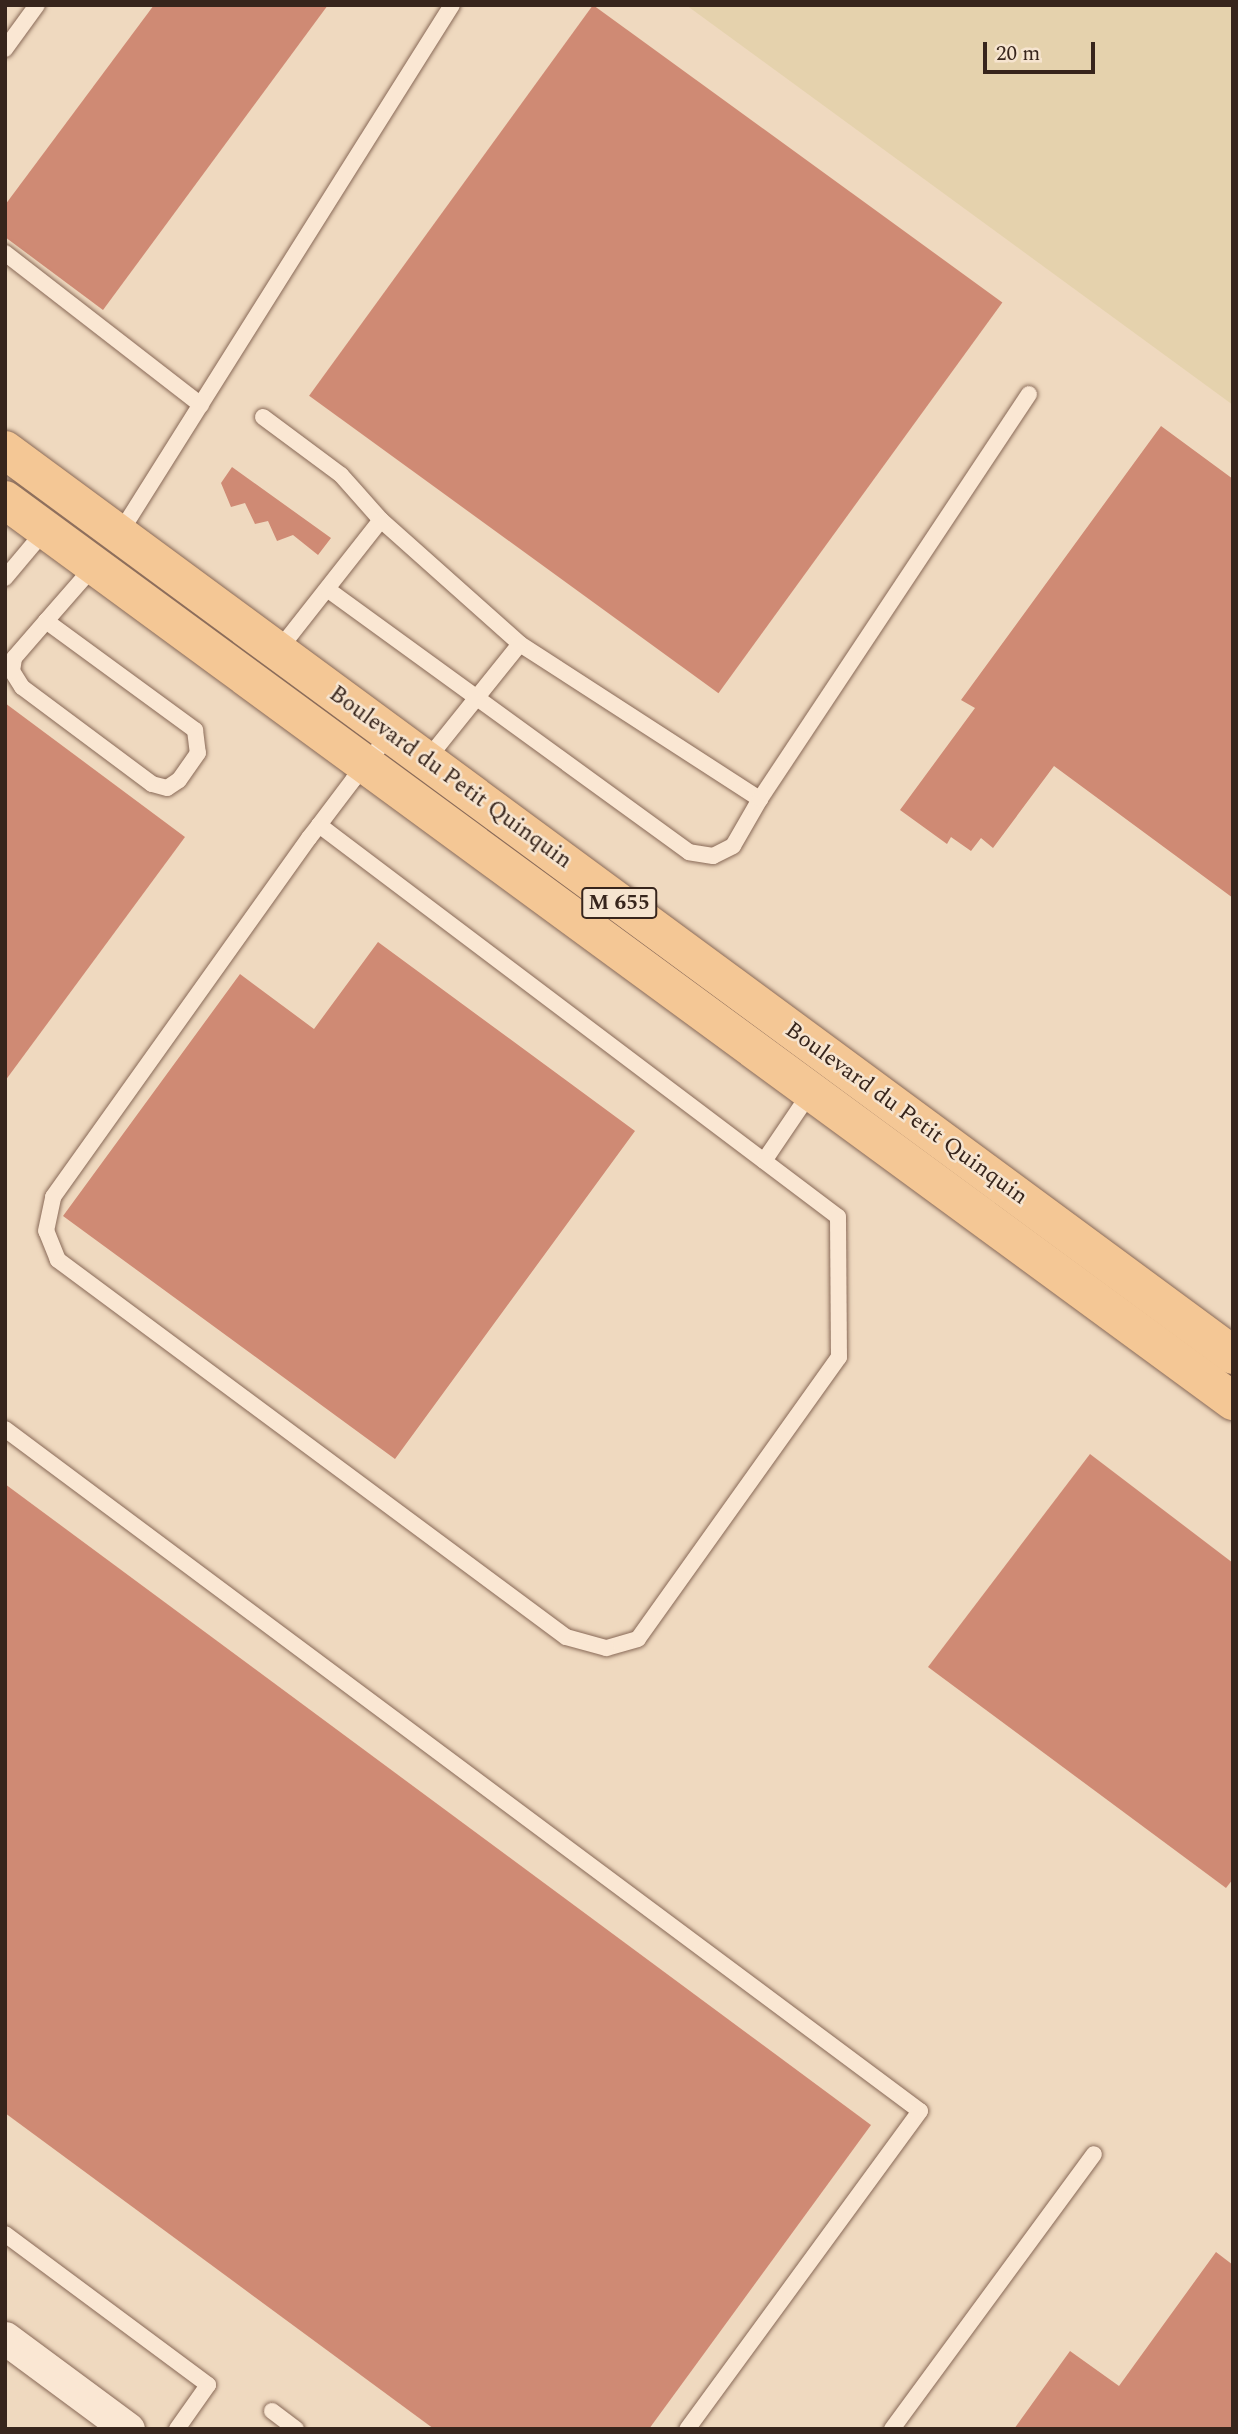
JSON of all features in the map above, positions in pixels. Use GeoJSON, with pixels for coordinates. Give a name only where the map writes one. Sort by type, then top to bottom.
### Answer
{"type":"FeatureCollection","features":[{"type":"Feature","properties":{"kind":"main road","name":"Boulevard du Petit Quinquin"},"geometry":{"type":"LineString","coordinates":[[5,450],[1233,1355]]}},
{"type":"Feature","properties":{"kind":"main road","name":"Boulevard du Petit Quinquin"},"geometry":{"type":"LineString","coordinates":[[5,500],[1233,1401]]}},
{"type":"Feature","properties":{"kind":"street"},"geometry":{"type":"LineString","coordinates":[[5,2338],[128,2429]]}},
{"type":"Feature","properties":{"kind":"lane"},"geometry":{"type":"LineString","coordinates":[[5,49],[37,5]]}},
{"type":"Feature","properties":{"kind":"lane"},"geometry":{"type":"LineString","coordinates":[[46,621],[195,730],[198,753],[179,779],[167,788],[152,784],[22,687],[12,671],[14,658],[119,534],[452,5]]}},
{"type":"Feature","properties":{"kind":"lane"},"geometry":{"type":"LineString","coordinates":[[5,253],[201,405]]}},
{"type":"Feature","properties":{"kind":"lane"},"geometry":{"type":"LineString","coordinates":[[327,589],[474,699],[689,852],[713,856],[733,846],[760,799],[1029,394]]}},
{"type":"Feature","properties":{"kind":"lane"},"geometry":{"type":"LineString","coordinates":[[263,417],[341,475],[381,520],[520,644],[760,799]]}},
{"type":"Feature","properties":{"kind":"lane"},"geometry":{"type":"LineString","coordinates":[[5,578],[71,498]]}},
{"type":"Feature","properties":{"kind":"lane"},"geometry":{"type":"LineString","coordinates":[[253,681],[381,520]]}},
{"type":"Feature","properties":{"kind":"lane"},"geometry":{"type":"LineString","coordinates":[[404,792],[474,699],[520,644]]}},
{"type":"Feature","properties":{"kind":"lane"},"geometry":{"type":"LineString","coordinates":[[319,825],[838,1217],[839,1357],[638,1639],[606,1648],[566,1637],[58,1260],[46,1231],[53,1197],[319,825],[390,734]]}},
{"type":"Feature","properties":{"kind":"lane"},"geometry":{"type":"LineString","coordinates":[[764,1161],[833,1061]]}},
{"type":"Feature","properties":{"kind":"lane"},"geometry":{"type":"LineString","coordinates":[[5,1429],[920,2112],[687,2429]]}},
{"type":"Feature","properties":{"kind":"lane"},"geometry":{"type":"LineString","coordinates":[[892,2429],[1094,2154]]}},
{"type":"Feature","properties":{"kind":"lane"},"geometry":{"type":"LineString","coordinates":[[5,2234],[208,2385],[177,2429]]}},
{"type":"Feature","properties":{"kind":"lane"},"geometry":{"type":"LineString","coordinates":[[272,2411],[296,2429]]}},
{"type":"Feature","properties":{"kind":"shaded area"},"geometry":{"type":"Polygon","coordinates":[[[686,5],[1233,5],[1233,405],[686,5]]]}},
{"type":"Feature","properties":{"kind":"building"},"geometry":{"type":"Polygon","coordinates":[[[154,5],[328,5],[103,310],[5,237],[5,205],[154,5]]]}},
{"type":"Feature","properties":{"kind":"building"},"geometry":{"type":"Polygon","coordinates":[[[593,5],[1002,302],[718,693],[309,396],[593,5]]]}},
{"type":"Feature","properties":{"kind":"building"},"geometry":{"type":"Polygon","coordinates":[[[1161,426],[1233,479],[1233,898],[1054,766],[993,848],[981,838],[971,851],[951,837],[947,844],[900,810],[975,708],[961,700],[1161,426]]]}},
{"type":"Feature","properties":{"kind":"building"},"geometry":{"type":"Polygon","coordinates":[[[232,467],[331,538],[318,555],[293,535],[277,541],[268,521],[255,524],[245,503],[231,507],[221,483],[232,467]]]}},
{"type":"Feature","properties":{"kind":"building"},"geometry":{"type":"Polygon","coordinates":[[[5,703],[185,837],[5,1081],[5,703]]]}},
{"type":"Feature","properties":{"kind":"building"},"geometry":{"type":"Polygon","coordinates":[[[378,942],[635,1131],[395,1459],[63,1216],[240,974],[314,1029],[378,942]]]}},
{"type":"Feature","properties":{"kind":"building"},"geometry":{"type":"Polygon","coordinates":[[[1090,1454],[1233,1563],[1233,1879],[1226,1888],[928,1667],[1090,1454]]]}},
{"type":"Feature","properties":{"kind":"building"},"geometry":{"type":"Polygon","coordinates":[[[5,1484],[871,2125],[649,2429],[434,2429],[5,2113],[5,1484]]]}},
{"type":"Feature","properties":{"kind":"building"},"geometry":{"type":"Polygon","coordinates":[[[1216,2252],[1233,2265],[1233,2429],[1014,2429],[1070,2351],[1119,2386],[1216,2252]]]}}]}
